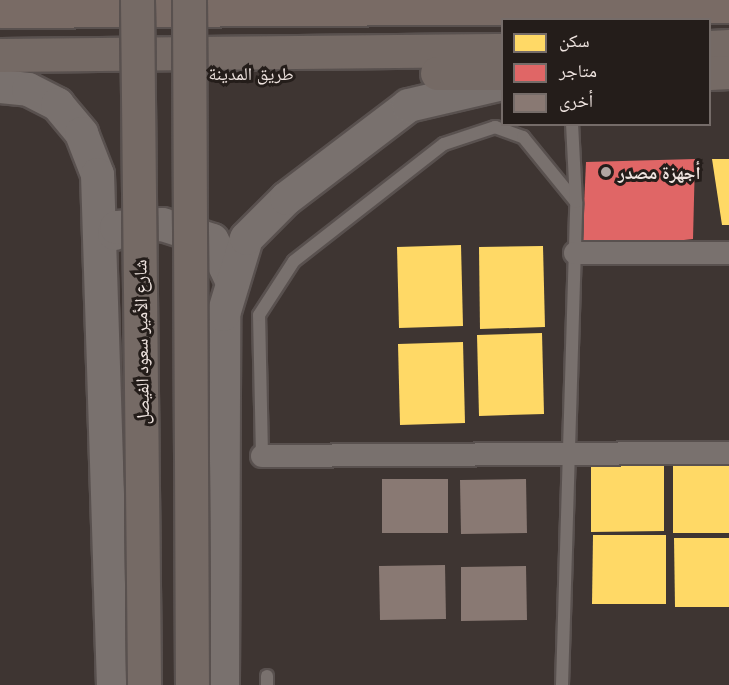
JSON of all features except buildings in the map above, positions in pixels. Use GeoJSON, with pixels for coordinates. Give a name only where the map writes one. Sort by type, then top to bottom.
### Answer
{"type":"FeatureCollection","features":[{"type":"Feature","properties":{"kind":"highway"},"geometry":{"type":"LineString","coordinates":[[0,11],[729,6]]}},
{"type":"Feature","properties":{"kind":"main road","name":"شارع الأمير سعود الفيصل"},"geometry":{"type":"LineString","coordinates":[[137,0],[144,685]]}},
{"type":"Feature","properties":{"kind":"main road"},"geometry":{"type":"LineString","coordinates":[[189,0],[192,685]]}},
{"type":"Feature","properties":{"kind":"main road"},"geometry":{"type":"LineString","coordinates":[[711,47],[729,46]]}},
{"type":"Feature","properties":{"kind":"main road"},"geometry":{"type":"LineString","coordinates":[[0,55],[501,50]]}},
{"type":"Feature","properties":{"kind":"main road"},"geometry":{"type":"LineString","coordinates":[[711,73],[729,72]]}},
{"type":"Feature","properties":{"kind":"main road","name":"طريق المدينة"},"geometry":{"type":"LineString","coordinates":[[0,75],[501,73]]}},
{"type":"Feature","properties":{"kind":"street"},"geometry":{"type":"LineString","coordinates":[[222,685],[223,314],[246,238],[286,198],[408,105],[501,83]]}},
{"type":"Feature","properties":{"kind":"street"},"geometry":{"type":"LineString","coordinates":[[0,86],[28,89],[57,104],[81,133],[97,174],[103,262],[113,685]]}},
{"type":"Feature","properties":{"kind":"street"},"geometry":{"type":"LineString","coordinates":[[103,262],[116,227],[162,224],[212,240],[232,282]]}},
{"type":"Feature","properties":{"kind":"street"},"geometry":{"type":"LineString","coordinates":[[575,253],[729,253]]}},
{"type":"Feature","properties":{"kind":"street"},"geometry":{"type":"LineString","coordinates":[[262,456],[729,453]]}},
{"type":"Feature","properties":{"kind":"lane"},"geometry":{"type":"LineString","coordinates":[[562,685],[576,202],[572,126]]}},
{"type":"Feature","properties":{"kind":"lane"},"geometry":{"type":"LineString","coordinates":[[262,456],[259,315],[294,261],[444,144],[495,127],[524,137],[576,202]]}},
{"type":"Feature","properties":{"kind":"place","name":"أجهزة مصدر"},"geometry":{"type":"Point","coordinates":[606,172]}}]}
